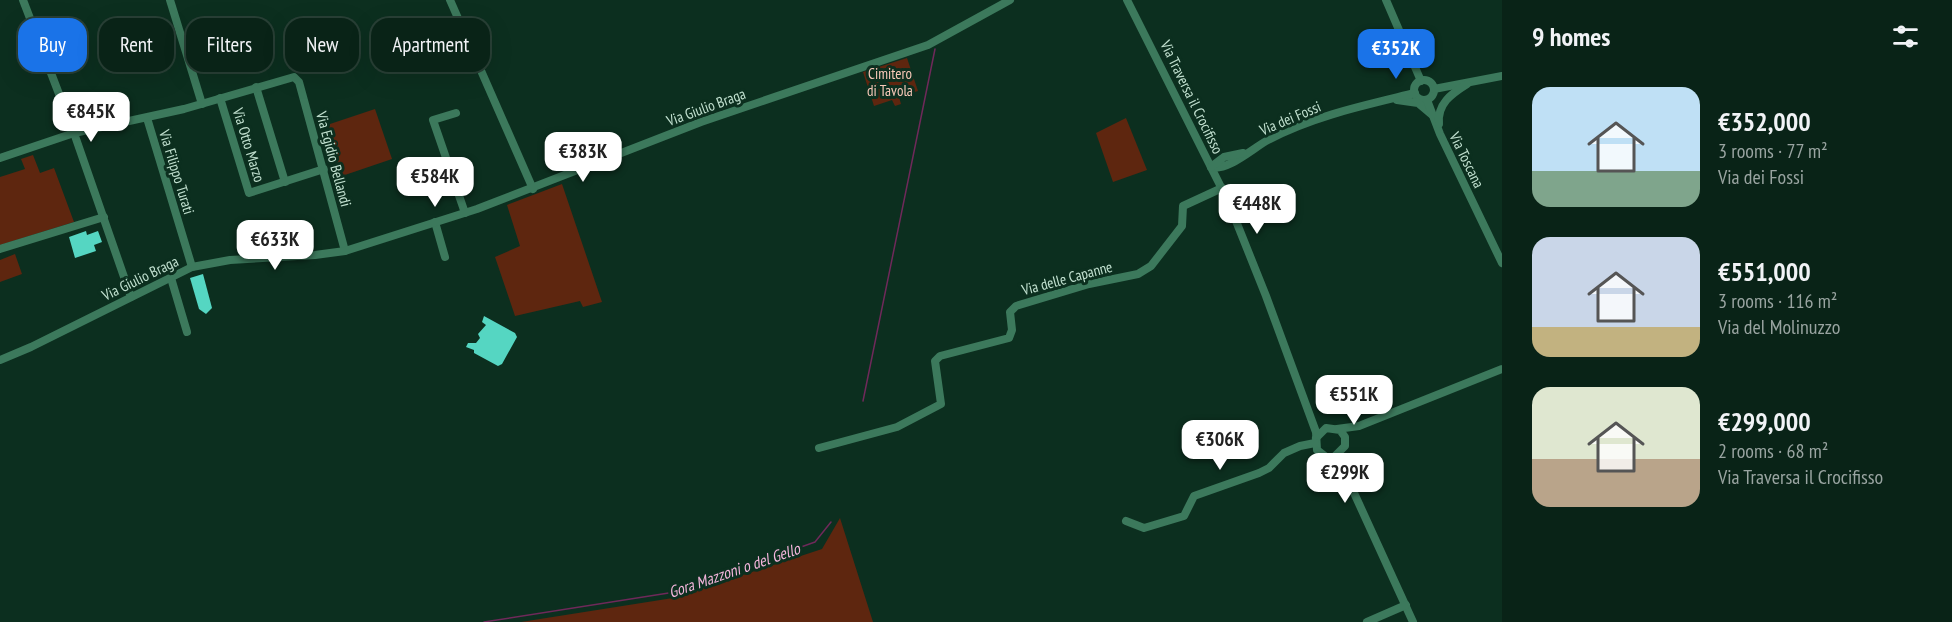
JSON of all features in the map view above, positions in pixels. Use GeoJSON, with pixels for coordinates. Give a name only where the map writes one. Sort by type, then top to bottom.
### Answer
{"type":"FeatureCollection","features":[{"type":"Feature","properties":{"kind":"street"},"geometry":{"type":"LineString","coordinates":[[23,0],[74,133],[131,297]]}},
{"type":"Feature","properties":{"kind":"street"},"geometry":{"type":"LineString","coordinates":[[170,0],[202,104]]}},
{"type":"Feature","properties":{"kind":"street"},"geometry":{"type":"LineString","coordinates":[[450,0],[532,189]]}},
{"type":"Feature","properties":{"kind":"street","name":"Via Giulio Braga"},"geometry":{"type":"LineString","coordinates":[[0,360],[192,267],[230,260],[345,251],[465,213],[532,189],[700,122],[928,45],[1010,0]]}},
{"type":"Feature","properties":{"kind":"street","name":"Via Traversa il Crocifisso"},"geometry":{"type":"LineString","coordinates":[[1127,0],[1222,186],[1256,269],[1306,409],[1319,453],[1330,458],[1344,471]]}},
{"type":"Feature","properties":{"kind":"street"},"geometry":{"type":"LineString","coordinates":[[1386,0],[1421,81]]}},
{"type":"Feature","properties":{"kind":"street"},"geometry":{"type":"LineString","coordinates":[[1388,100],[1410,88],[1414,74],[1413,64]]}},
{"type":"Feature","properties":{"kind":"street"},"geometry":{"type":"LineString","coordinates":[[1434,89],[1502,76]]}},
{"type":"Feature","properties":{"kind":"street","name":"Via Egidio Bellandi"},"geometry":{"type":"LineString","coordinates":[[256,87],[294,77],[299,82],[345,251]]}},
{"type":"Feature","properties":{"kind":"street"},"geometry":{"type":"LineString","coordinates":[[1421,81],[1429,82],[1434,89],[1433,95],[1426,100],[1421,100],[1415,93],[1416,85],[1421,81]]}},
{"type":"Feature","properties":{"kind":"street"},"geometry":{"type":"LineString","coordinates":[[1440,134],[1438,118],[1446,98],[1472,81]]}},
{"type":"Feature","properties":{"kind":"street"},"geometry":{"type":"LineString","coordinates":[[0,158],[110,123],[147,118],[256,87],[285,182]]}},
{"type":"Feature","properties":{"kind":"street","name":"Via dei Fossi"},"geometry":{"type":"LineString","coordinates":[[1211,167],[1221,168],[1227,161],[1325,117],[1415,93]]}},
{"type":"Feature","properties":{"kind":"street","name":"Via Otto Marzo"},"geometry":{"type":"LineString","coordinates":[[220,98],[249,193],[324,169]]}},
{"type":"Feature","properties":{"kind":"street"},"geometry":{"type":"LineString","coordinates":[[1388,100],[1418,103],[1432,114]]}},
{"type":"Feature","properties":{"kind":"street","name":"Via Toscana"},"geometry":{"type":"LineString","coordinates":[[1426,100],[1502,263]]}},
{"type":"Feature","properties":{"kind":"street"},"geometry":{"type":"LineString","coordinates":[[456,113],[433,120],[465,213]]}},
{"type":"Feature","properties":{"kind":"street","name":"Via Filippo Turati"},"geometry":{"type":"LineString","coordinates":[[147,118],[192,267]]}},
{"type":"Feature","properties":{"kind":"street"},"geometry":{"type":"LineString","coordinates":[[1207,155],[1227,161]]}},
{"type":"Feature","properties":{"kind":"street","name":"Via dei Fossi"},"geometry":{"type":"LineString","coordinates":[[1222,186],[1227,161]]}},
{"type":"Feature","properties":{"kind":"street","name":"Via delle Capanne"},"geometry":{"type":"LineString","coordinates":[[819,448],[897,427],[940,404],[934,368],[935,361],[940,356],[1009,338],[1012,330],[1010,312],[1016,306],[1089,284],[1138,274],[1151,266],[1182,226],[1183,206],[1222,186]]}},
{"type":"Feature","properties":{"kind":"street"},"geometry":{"type":"LineString","coordinates":[[0,249],[104,217]]}},
{"type":"Feature","properties":{"kind":"street"},"geometry":{"type":"LineString","coordinates":[[435,222],[445,257]]}},
{"type":"Feature","properties":{"kind":"street"},"geometry":{"type":"LineString","coordinates":[[171,278],[187,332]]}},
{"type":"Feature","properties":{"kind":"street"},"geometry":{"type":"LineString","coordinates":[[1126,521],[1144,528],[1184,516],[1194,496],[1269,468],[1284,453],[1316,441],[1322,430],[1359,426],[1502,369]]}},
{"type":"Feature","properties":{"kind":"street","name":"Via Traversa il Crocifisso"},"geometry":{"type":"LineString","coordinates":[[1306,409],[1322,430]]}},
{"type":"Feature","properties":{"kind":"street"},"geometry":{"type":"LineString","coordinates":[[1330,458],[1339,455],[1359,426]]}},
{"type":"Feature","properties":{"kind":"street"},"geometry":{"type":"LineString","coordinates":[[1337,429],[1346,442]]}},
{"type":"Feature","properties":{"kind":"street","name":"Via Traversa il Crocifisso"},"geometry":{"type":"LineString","coordinates":[[1339,455],[1344,471],[1413,622]]}},
{"type":"Feature","properties":{"kind":"street"},"geometry":{"type":"LineString","coordinates":[[1367,622],[1406,605]]}},
{"type":"Feature","properties":{"kind":"green space","name":"Cimitero di Tavola"},"geometry":{"type":"Polygon","coordinates":[[[907,58],[918,91],[899,97],[901,104],[895,106],[892,100],[874,106],[863,72],[907,58]]]}},
{"type":"Feature","properties":{"kind":"green space"},"geometry":{"type":"Polygon","coordinates":[[[375,109],[392,159],[339,177],[321,127],[375,109]]]}},
{"type":"Feature","properties":{"kind":"green space"},"geometry":{"type":"Polygon","coordinates":[[[1126,118],[1147,170],[1113,182],[1096,133],[1126,118]]]}},
{"type":"Feature","properties":{"kind":"green space"},"geometry":{"type":"Polygon","coordinates":[[[33,155],[40,173],[54,168],[74,222],[0,245],[0,177],[25,169],[21,159],[33,155]]]}},
{"type":"Feature","properties":{"kind":"green space"},"geometry":{"type":"Polygon","coordinates":[[[562,184],[602,302],[583,307],[580,301],[515,316],[495,257],[520,246],[507,205],[562,184]]]}},
{"type":"Feature","properties":{"kind":"green space"},"geometry":{"type":"Polygon","coordinates":[[[15,254],[22,274],[0,282],[0,260],[15,254]]]}},
{"type":"Feature","properties":{"kind":"green space"},"geometry":{"type":"Polygon","coordinates":[[[840,518],[873,622],[521,622],[673,598],[822,549],[840,518]]]}},
{"type":"Feature","properties":{"kind":"building"},"geometry":{"type":"Polygon","coordinates":[[[86,231],[87,235],[98,231],[102,242],[94,245],[96,251],[75,258],[69,237],[86,231]]]}},
{"type":"Feature","properties":{"kind":"building"},"geometry":{"type":"Polygon","coordinates":[[[203,274],[212,308],[206,314],[199,309],[190,278],[203,274]]]}},
{"type":"Feature","properties":{"kind":"building"},"geometry":{"type":"Polygon","coordinates":[[[484,316],[515,333],[517,337],[502,364],[498,366],[466,347],[468,343],[476,343],[480,338],[478,334],[486,325],[482,322],[484,316]]]}},
{"type":"Feature","properties":{"kind":"waterway"},"geometry":{"type":"LineString","coordinates":[[863,401],[935,49]]}},
{"type":"Feature","properties":{"kind":"waterway","name":"Gora Mazzoni o del Gello"},"geometry":{"type":"LineString","coordinates":[[484,622],[675,592],[815,542],[831,522]]}}]}
